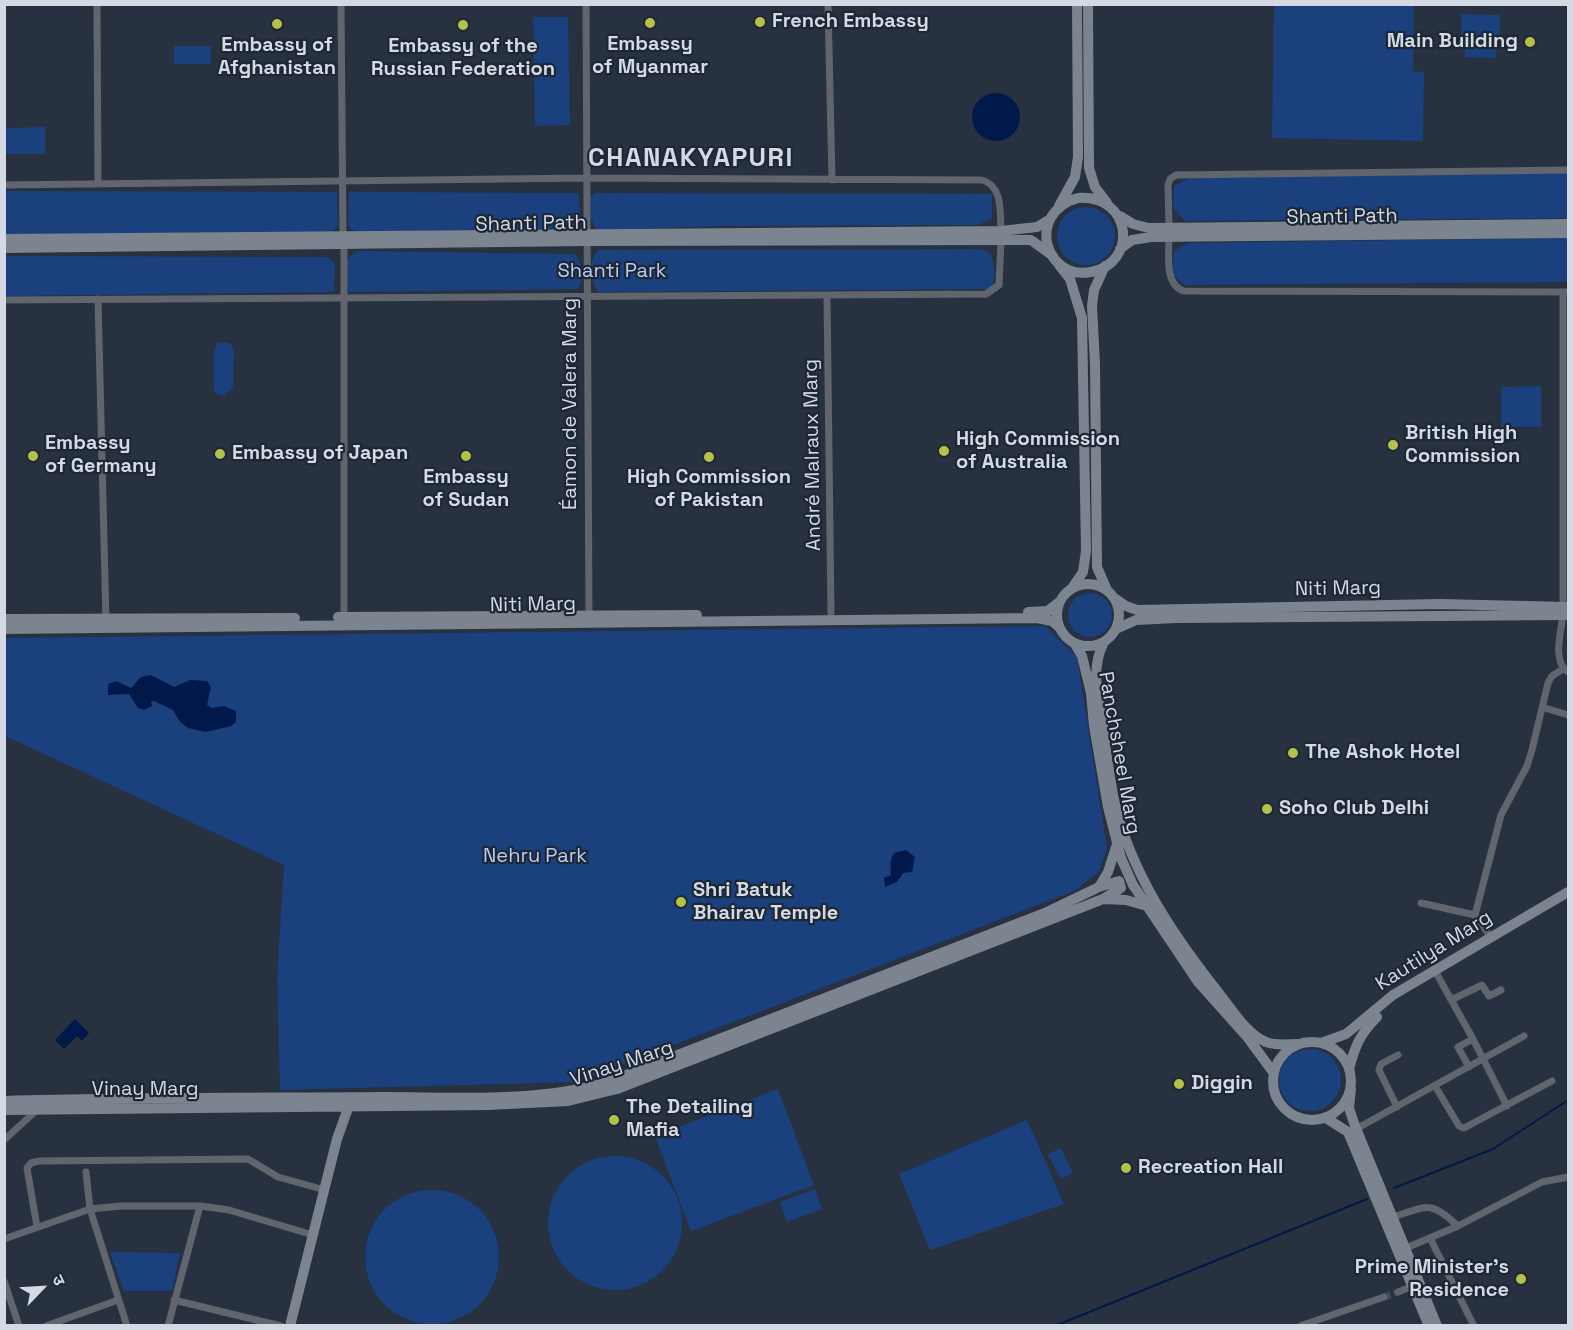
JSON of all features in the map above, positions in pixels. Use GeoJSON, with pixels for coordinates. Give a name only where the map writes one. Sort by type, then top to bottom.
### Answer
{"type":"FeatureCollection","features":[{"type":"Feature","properties":{"kind":"main road"},"geometry":{"type":"LineString","coordinates":[[1077,4],[1078,157],[1075,177],[1057,209],[1047,221],[1045,231],[1056,260],[1070,279],[1078,303],[1083,349],[1086,551],[1083,572],[1058,603],[1056,615],[1065,637],[1075,644],[1087,647],[1104,642],[1116,629],[1120,614],[1097,567],[1095,364],[1092,306],[1094,290],[1105,266],[1120,249],[1124,233],[1120,216],[1095,187],[1089,168],[1088,4]]}},
{"type":"Feature","properties":{"kind":"main road"},"geometry":{"type":"LineString","coordinates":[[1057,209],[1078,198],[1093,198],[1108,204]]}},
{"type":"Feature","properties":{"kind":"main road","name":"Shanti Path"},"geometry":{"type":"LineString","coordinates":[[1120,216],[1133,224],[1169,232],[1569,233]]}},
{"type":"Feature","properties":{"kind":"main road","name":"Shanti Path"},"geometry":{"type":"LineString","coordinates":[[1001,236],[1037,227],[1047,221]]}},
{"type":"Feature","properties":{"kind":"main road","name":"Shanti Path"},"geometry":{"type":"LineString","coordinates":[[1120,249],[1132,240],[1169,232],[1569,224]]}},
{"type":"Feature","properties":{"kind":"main road","name":"Shanti Path"},"geometry":{"type":"LineString","coordinates":[[4,248],[587,237],[1001,236],[1031,240],[1056,260]]}},
{"type":"Feature","properties":{"kind":"main road","name":"Shanti Path"},"geometry":{"type":"LineString","coordinates":[[4,239],[344,242]]}},
{"type":"Feature","properties":{"kind":"main road"},"geometry":{"type":"LineString","coordinates":[[1056,260],[1070,271],[1083,273],[1105,266]]}},
{"type":"Feature","properties":{"kind":"main road"},"geometry":{"type":"LineString","coordinates":[[1072,588],[1087,583],[1110,593]]}},
{"type":"Feature","properties":{"kind":"main road","name":"Niti Marg"},"geometry":{"type":"LineString","coordinates":[[1110,593],[1126,606],[1137,610],[1439,604],[1566,611]]}},
{"type":"Feature","properties":{"kind":"main road","name":"Niti Marg"},"geometry":{"type":"LineString","coordinates":[[4,629],[106,624],[1036,612],[1048,611],[1058,603]]}},
{"type":"Feature","properties":{"kind":"main road","name":"Niti Marg"},"geometry":{"type":"LineString","coordinates":[[1116,629],[1136,620],[1176,618],[1566,611]]}},
{"type":"Feature","properties":{"kind":"main road","name":"Niti Marg"},"geometry":{"type":"LineString","coordinates":[[589,618],[1037,618],[1052,621],[1059,627]]}},
{"type":"Feature","properties":{"kind":"main road","name":"Niti Marg"},"geometry":{"type":"LineString","coordinates":[[4,620],[106,624]]}},
{"type":"Feature","properties":{"kind":"main road","name":"Panchsheel Marg"},"geometry":{"type":"LineString","coordinates":[[1104,642],[1096,663],[1095,676],[1105,742],[1118,815],[1140,874],[1190,958],[1248,1027],[1263,1042],[1273,1045],[1297,1044]]}},
{"type":"Feature","properties":{"kind":"main road","name":"Panchsheel Marg"},"geometry":{"type":"LineString","coordinates":[[1075,644],[1082,657],[1091,693],[1094,726],[1108,807],[1117,844],[1133,885],[1198,982],[1248,1038],[1273,1072]]}},
{"type":"Feature","properties":{"kind":"main road"},"geometry":{"type":"LineString","coordinates":[[1099,887],[1108,872],[1117,844]]}},
{"type":"Feature","properties":{"kind":"main road"},"geometry":{"type":"LineString","coordinates":[[1099,887],[1113,881],[1122,884],[1117,892],[1103,899]]}},
{"type":"Feature","properties":{"kind":"main road","name":"Vinay Marg"},"geometry":{"type":"LineString","coordinates":[[4,1110],[350,1102],[554,1094],[583,1089],[608,1082],[1045,913],[1099,887]]}},
{"type":"Feature","properties":{"kind":"main road","name":"Kautilya Marg"},"geometry":{"type":"LineString","coordinates":[[1349,1069],[1354,1045],[1361,1034],[1397,999],[1435,971],[1490,936],[1569,892]]}},
{"type":"Feature","properties":{"kind":"main road","name":"Vinay Marg"},"geometry":{"type":"LineString","coordinates":[[4,1101],[166,1097],[350,1102],[568,1101],[617,1089],[1103,899],[1126,900],[1147,906]]}},
{"type":"Feature","properties":{"kind":"main road","name":"Kautilya Marg"},"geometry":{"type":"LineString","coordinates":[[1322,1043],[1346,1034],[1392,995],[1569,900]]}},
{"type":"Feature","properties":{"kind":"main road"},"geometry":{"type":"LineString","coordinates":[[1350,1089],[1346,1101],[1337,1112],[1326,1118],[1305,1119],[1287,1111],[1275,1094],[1273,1072],[1282,1055],[1297,1044],[1322,1043],[1338,1052],[1349,1069],[1350,1089],[1349,1108],[1356,1129],[1437,1326]]}},
{"type":"Feature","properties":{"kind":"main road"},"geometry":{"type":"LineString","coordinates":[[290,1326],[350,1102]]}},
{"type":"Feature","properties":{"kind":"main road"},"geometry":{"type":"LineString","coordinates":[[1326,1118],[1348,1132],[1429,1326]]}},
{"type":"Feature","properties":{"kind":"street"},"geometry":{"type":"LineString","coordinates":[[97,4],[98,184]]}},
{"type":"Feature","properties":{"kind":"street"},"geometry":{"type":"LineString","coordinates":[[341,4],[344,242],[344,621]]}},
{"type":"Feature","properties":{"kind":"street","name":"Éamon de Valera Marg"},"geometry":{"type":"LineString","coordinates":[[586,4],[589,618]]}},
{"type":"Feature","properties":{"kind":"street"},"geometry":{"type":"LineString","coordinates":[[828,4],[832,180]]}},
{"type":"Feature","properties":{"kind":"street"},"geometry":{"type":"LineString","coordinates":[[1475,915],[1501,815],[1527,766],[1548,683],[1552,676],[1566,670],[1559,659],[1566,611],[1566,292],[1184,291],[1178,289],[1170,275],[1168,185],[1170,179],[1176,175],[1569,170]]}},
{"type":"Feature","properties":{"kind":"street"},"geometry":{"type":"LineString","coordinates":[[4,185],[342,183],[586,178],[982,180],[990,182],[996,189],[1001,236],[999,285],[986,294],[827,297],[4,300]]}},
{"type":"Feature","properties":{"kind":"street","name":"André Malraux Marg"},"geometry":{"type":"LineString","coordinates":[[827,297],[831,613]]}},
{"type":"Feature","properties":{"kind":"street"},"geometry":{"type":"LineString","coordinates":[[98,300],[106,624]]}},
{"type":"Feature","properties":{"kind":"street"},"geometry":{"type":"LineString","coordinates":[[1542,707],[1569,715]]}},
{"type":"Feature","properties":{"kind":"street"},"geometry":{"type":"LineString","coordinates":[[1421,903],[1475,915],[1490,936]]}},
{"type":"Feature","properties":{"kind":"street"},"geometry":{"type":"LineString","coordinates":[[1435,971],[1473,1039],[1506,1106]]}},
{"type":"Feature","properties":{"kind":"street"},"geometry":{"type":"LineString","coordinates":[[1451,1000],[1482,985],[1489,996],[1501,990]]}},
{"type":"Feature","properties":{"kind":"street"},"geometry":{"type":"LineString","coordinates":[[1356,1129],[1524,1036]]}},
{"type":"Feature","properties":{"kind":"street"},"geometry":{"type":"LineString","coordinates":[[1469,1067],[1458,1047],[1473,1039]]}},
{"type":"Feature","properties":{"kind":"street"},"geometry":{"type":"LineString","coordinates":[[1397,1107],[1379,1070],[1381,1064],[1398,1055]]}},
{"type":"Feature","properties":{"kind":"street"},"geometry":{"type":"LineString","coordinates":[[1435,1086],[1459,1126],[1464,1128],[1552,1081]]}},
{"type":"Feature","properties":{"kind":"street"},"geometry":{"type":"LineString","coordinates":[[4,1140],[39,1109]]}},
{"type":"Feature","properties":{"kind":"street"},"geometry":{"type":"LineString","coordinates":[[37,1227],[27,1168],[31,1163],[39,1161],[248,1159],[278,1177],[325,1190]]}},
{"type":"Feature","properties":{"kind":"street"},"geometry":{"type":"LineString","coordinates":[[86,1172],[90,1209],[127,1326]]}},
{"type":"Feature","properties":{"kind":"street"},"geometry":{"type":"LineString","coordinates":[[1406,1248],[1458,1226],[1542,1182],[1569,1177]]}},
{"type":"Feature","properties":{"kind":"street"},"geometry":{"type":"LineString","coordinates":[[4,1239],[90,1209],[121,1206],[200,1206],[229,1210],[313,1234]]}},
{"type":"Feature","properties":{"kind":"street"},"geometry":{"type":"LineString","coordinates":[[168,1326],[200,1206]]}},
{"type":"Feature","properties":{"kind":"street"},"geometry":{"type":"LineString","coordinates":[[1393,1217],[1431,1207],[1442,1212],[1458,1226]]}},
{"type":"Feature","properties":{"kind":"street"},"geometry":{"type":"LineString","coordinates":[[1430,1238],[1474,1326]]}},
{"type":"Feature","properties":{"kind":"street"},"geometry":{"type":"LineString","coordinates":[[4,1281],[19,1326]]}},
{"type":"Feature","properties":{"kind":"street"},"geometry":{"type":"LineString","coordinates":[[1398,1292],[1413,1286]]}},
{"type":"Feature","properties":{"kind":"street"},"geometry":{"type":"LineString","coordinates":[[1300,1326],[1384,1297]]}},
{"type":"Feature","properties":{"kind":"street"},"geometry":{"type":"LineString","coordinates":[[46,1326],[118,1300]]}},
{"type":"Feature","properties":{"kind":"street"},"geometry":{"type":"LineString","coordinates":[[174,1300],[281,1326]]}},
{"type":"Feature","properties":{"kind":"green space"},"geometry":{"type":"Polygon","coordinates":[[[1274,5],[1414,5],[1413,71],[1424,72],[1423,141],[1272,138],[1274,5]]]}},
{"type":"Feature","properties":{"kind":"green space"},"geometry":{"type":"Polygon","coordinates":[[[1461,14],[1500,15],[1500,37],[1461,37],[1461,14]]]}},
{"type":"Feature","properties":{"kind":"green space"},"geometry":{"type":"Polygon","coordinates":[[[533,17],[568,17],[570,125],[535,126],[533,17]]]}},
{"type":"Feature","properties":{"kind":"green space"},"geometry":{"type":"Polygon","coordinates":[[[1465,40],[1496,40],[1496,58],[1465,57],[1465,40]]]}},
{"type":"Feature","properties":{"kind":"green space"},"geometry":{"type":"Polygon","coordinates":[[[174,46],[211,46],[211,64],[174,64],[174,46]]]}},
{"type":"Feature","properties":{"kind":"green space"},"geometry":{"type":"Polygon","coordinates":[[[45,127],[45,154],[5,154],[5,128],[45,127]]]}},
{"type":"Feature","properties":{"kind":"green space"},"geometry":{"type":"Polygon","coordinates":[[[1568,173],[1568,218],[1185,221],[1173,208],[1174,186],[1189,178],[1568,173]]]}},
{"type":"Feature","properties":{"kind":"green space"},"geometry":{"type":"Polygon","coordinates":[[[4,191],[337,192],[338,226],[329,234],[5,234],[4,191]]]}},
{"type":"Feature","properties":{"kind":"green space","name":"Shanti Park"},"geometry":{"type":"Polygon","coordinates":[[[349,192],[579,193],[580,218],[577,229],[356,233],[348,226],[349,192]]]}},
{"type":"Feature","properties":{"kind":"green space","name":"Shanti Park"},"geometry":{"type":"Polygon","coordinates":[[[595,193],[992,194],[992,219],[978,225],[720,226],[597,230],[591,219],[590,198],[595,193]]]}},
{"type":"Feature","properties":{"kind":"green space"},"geometry":{"type":"Polygon","coordinates":[[[1080,207],[1092,207],[1107,215],[1115,230],[1115,242],[1107,257],[1092,265],[1080,265],[1065,257],[1057,242],[1057,230],[1065,215],[1080,207]]]}},
{"type":"Feature","properties":{"kind":"green space"},"geometry":{"type":"Polygon","coordinates":[[[1568,238],[1568,282],[1184,285],[1172,273],[1174,251],[1188,243],[1568,238]]]}},
{"type":"Feature","properties":{"kind":"green space","name":"Shanti Park"},"geometry":{"type":"Polygon","coordinates":[[[981,249],[991,254],[994,276],[991,289],[598,292],[591,271],[591,265],[598,250],[981,249]]]}},
{"type":"Feature","properties":{"kind":"green space","name":"Shanti Park"},"geometry":{"type":"Polygon","coordinates":[[[357,251],[575,254],[580,262],[582,276],[578,289],[348,292],[347,259],[357,251]]]}},
{"type":"Feature","properties":{"kind":"green space"},"geometry":{"type":"Polygon","coordinates":[[[5,256],[328,257],[335,264],[334,292],[5,296],[5,256]]]}},
{"type":"Feature","properties":{"kind":"green space"},"geometry":{"type":"Polygon","coordinates":[[[217,343],[231,344],[234,351],[233,388],[224,396],[216,394],[214,390],[213,354],[217,343]]]}},
{"type":"Feature","properties":{"kind":"green space"},"geometry":{"type":"Polygon","coordinates":[[[1541,386],[1541,427],[1501,427],[1501,387],[1541,386]]]}},
{"type":"Feature","properties":{"kind":"green space"},"geometry":{"type":"Polygon","coordinates":[[[1090,593],[1099,594],[1106,599],[1111,606],[1111,624],[1106,631],[1099,636],[1090,637],[1081,636],[1074,631],[1069,624],[1068,615],[1069,606],[1074,599],[1081,594],[1090,593]]]}},
{"type":"Feature","properties":{"kind":"green space","name":"Nehru Park"},"geometry":{"type":"Polygon","coordinates":[[[1045,626],[1077,657],[1107,848],[1099,872],[1074,891],[577,1082],[280,1090],[277,977],[284,865],[5,736],[5,638],[1045,626]]]}},
{"type":"Feature","properties":{"kind":"green space"},"geometry":{"type":"Polygon","coordinates":[[[1304,1049],[1316,1049],[1332,1058],[1339,1068],[1341,1080],[1339,1092],[1332,1102],[1316,1111],[1304,1111],[1293,1106],[1284,1097],[1279,1086],[1279,1074],[1284,1063],[1293,1054],[1304,1049]]]}},
{"type":"Feature","properties":{"kind":"green space"},"geometry":{"type":"Polygon","coordinates":[[[778,1089],[814,1185],[691,1231],[655,1136],[778,1089]]]}},
{"type":"Feature","properties":{"kind":"green space"},"geometry":{"type":"Polygon","coordinates":[[[1027,1120],[1064,1204],[930,1250],[899,1174],[1027,1120]]]}},
{"type":"Feature","properties":{"kind":"green space"},"geometry":{"type":"Polygon","coordinates":[[[1061,1148],[1073,1173],[1061,1179],[1048,1154],[1061,1148]]]}},
{"type":"Feature","properties":{"kind":"green space"},"geometry":{"type":"Polygon","coordinates":[[[615,1156],[641,1161],[662,1176],[677,1197],[682,1223],[677,1249],[662,1270],[641,1285],[615,1290],[589,1285],[568,1270],[553,1249],[548,1223],[553,1197],[568,1176],[589,1161],[615,1156]]]}},
{"type":"Feature","properties":{"kind":"green space"},"geometry":{"type":"Polygon","coordinates":[[[815,1189],[822,1209],[787,1222],[780,1202],[815,1189]]]}},
{"type":"Feature","properties":{"kind":"green space"},"geometry":{"type":"Polygon","coordinates":[[[432,1190],[458,1195],[479,1210],[494,1231],[499,1257],[494,1283],[479,1304],[458,1319],[432,1324],[406,1319],[385,1304],[370,1283],[365,1257],[370,1231],[385,1210],[406,1195],[432,1190]]]}},
{"type":"Feature","properties":{"kind":"green space"},"geometry":{"type":"Polygon","coordinates":[[[110,1252],[180,1253],[172,1291],[124,1291],[110,1252]]]}},
{"type":"Feature","properties":{"kind":"shaded area"},"geometry":{"type":"Polygon","coordinates":[[[991,93],[1001,93],[1013,100],[1020,112],[1020,122],[1013,134],[1001,141],[991,141],[976,130],[972,122],[972,112],[983,97],[991,93]]]}},
{"type":"Feature","properties":{"kind":"shaded area"},"geometry":{"type":"Polygon","coordinates":[[[151,675],[174,687],[190,680],[207,681],[211,687],[207,705],[212,708],[224,706],[236,711],[236,722],[231,726],[206,732],[188,728],[180,722],[173,710],[154,701],[151,702],[152,706],[144,710],[138,708],[129,694],[108,695],[108,684],[116,681],[131,688],[141,677],[151,675]]]}},
{"type":"Feature","properties":{"kind":"shaded area"},"geometry":{"type":"Polygon","coordinates":[[[906,850],[915,857],[912,872],[903,873],[897,882],[885,887],[884,878],[891,875],[891,861],[894,853],[906,850]]]}},
{"type":"Feature","properties":{"kind":"shaded area"},"geometry":{"type":"Polygon","coordinates":[[[75,1019],[89,1033],[82,1041],[77,1036],[64,1049],[55,1040],[75,1019]]]}},
{"type":"Feature","properties":{"kind":"waterway"},"geometry":{"type":"LineString","coordinates":[[1394,1188],[1493,1149],[1568,1100]]}},
{"type":"Feature","properties":{"kind":"waterway"},"geometry":{"type":"LineString","coordinates":[[1055,1326],[1367,1199]]}},
{"type":"Feature","properties":{"kind":"tunnel"},"geometry":{"type":"LineString","coordinates":[[1384,1297],[1398,1292]]}},
{"type":"Feature","properties":{"kind":"place","name":"French Embassy"},"geometry":{"type":"Point","coordinates":[760,22]}},
{"type":"Feature","properties":{"kind":"place","name":"Embassy of Myanmar"},"geometry":{"type":"Point","coordinates":[650,23]}},
{"type":"Feature","properties":{"kind":"place","name":"Embassy of Afghanistan"},"geometry":{"type":"Point","coordinates":[277,24]}},
{"type":"Feature","properties":{"kind":"place","name":"Embassy of the Russian Federation"},"geometry":{"type":"Point","coordinates":[463,25]}},
{"type":"Feature","properties":{"kind":"place","name":"Main Building"},"geometry":{"type":"Point","coordinates":[1530,42]}},
{"type":"Feature","properties":{"kind":"place","name":"British High Commission"},"geometry":{"type":"Point","coordinates":[1393,445]}},
{"type":"Feature","properties":{"kind":"place","name":"High Commission of Australia"},"geometry":{"type":"Point","coordinates":[944,451]}},
{"type":"Feature","properties":{"kind":"place","name":"Embassy of Japan"},"geometry":{"type":"Point","coordinates":[220,454]}},
{"type":"Feature","properties":{"kind":"place","name":"Embassy of Germany"},"geometry":{"type":"Point","coordinates":[33,456]}},
{"type":"Feature","properties":{"kind":"place","name":"Embassy of Sudan"},"geometry":{"type":"Point","coordinates":[466,456]}},
{"type":"Feature","properties":{"kind":"place","name":"High Commission of Pakistan"},"geometry":{"type":"Point","coordinates":[709,457]}},
{"type":"Feature","properties":{"kind":"place","name":"The Ashok Hotel"},"geometry":{"type":"Point","coordinates":[1293,753]}},
{"type":"Feature","properties":{"kind":"place","name":"Soho Club Delhi"},"geometry":{"type":"Point","coordinates":[1267,809]}},
{"type":"Feature","properties":{"kind":"place","name":"Shri Batuk Bhairav Temple"},"geometry":{"type":"Point","coordinates":[681,902]}},
{"type":"Feature","properties":{"kind":"place","name":"Diggin"},"geometry":{"type":"Point","coordinates":[1179,1084]}},
{"type":"Feature","properties":{"kind":"place","name":"The Detailing Mafia"},"geometry":{"type":"Point","coordinates":[614,1120]}},
{"type":"Feature","properties":{"kind":"place","name":"Recreation Hall"},"geometry":{"type":"Point","coordinates":[1126,1168]}},
{"type":"Feature","properties":{"kind":"place","name":"Prime Minister's Residence"},"geometry":{"type":"Point","coordinates":[1521,1279]}},
{"type":"Feature","properties":{"kind":"district","name":"CHANAKYAPURI"},"geometry":{"type":"Point","coordinates":[691,159]}}]}
